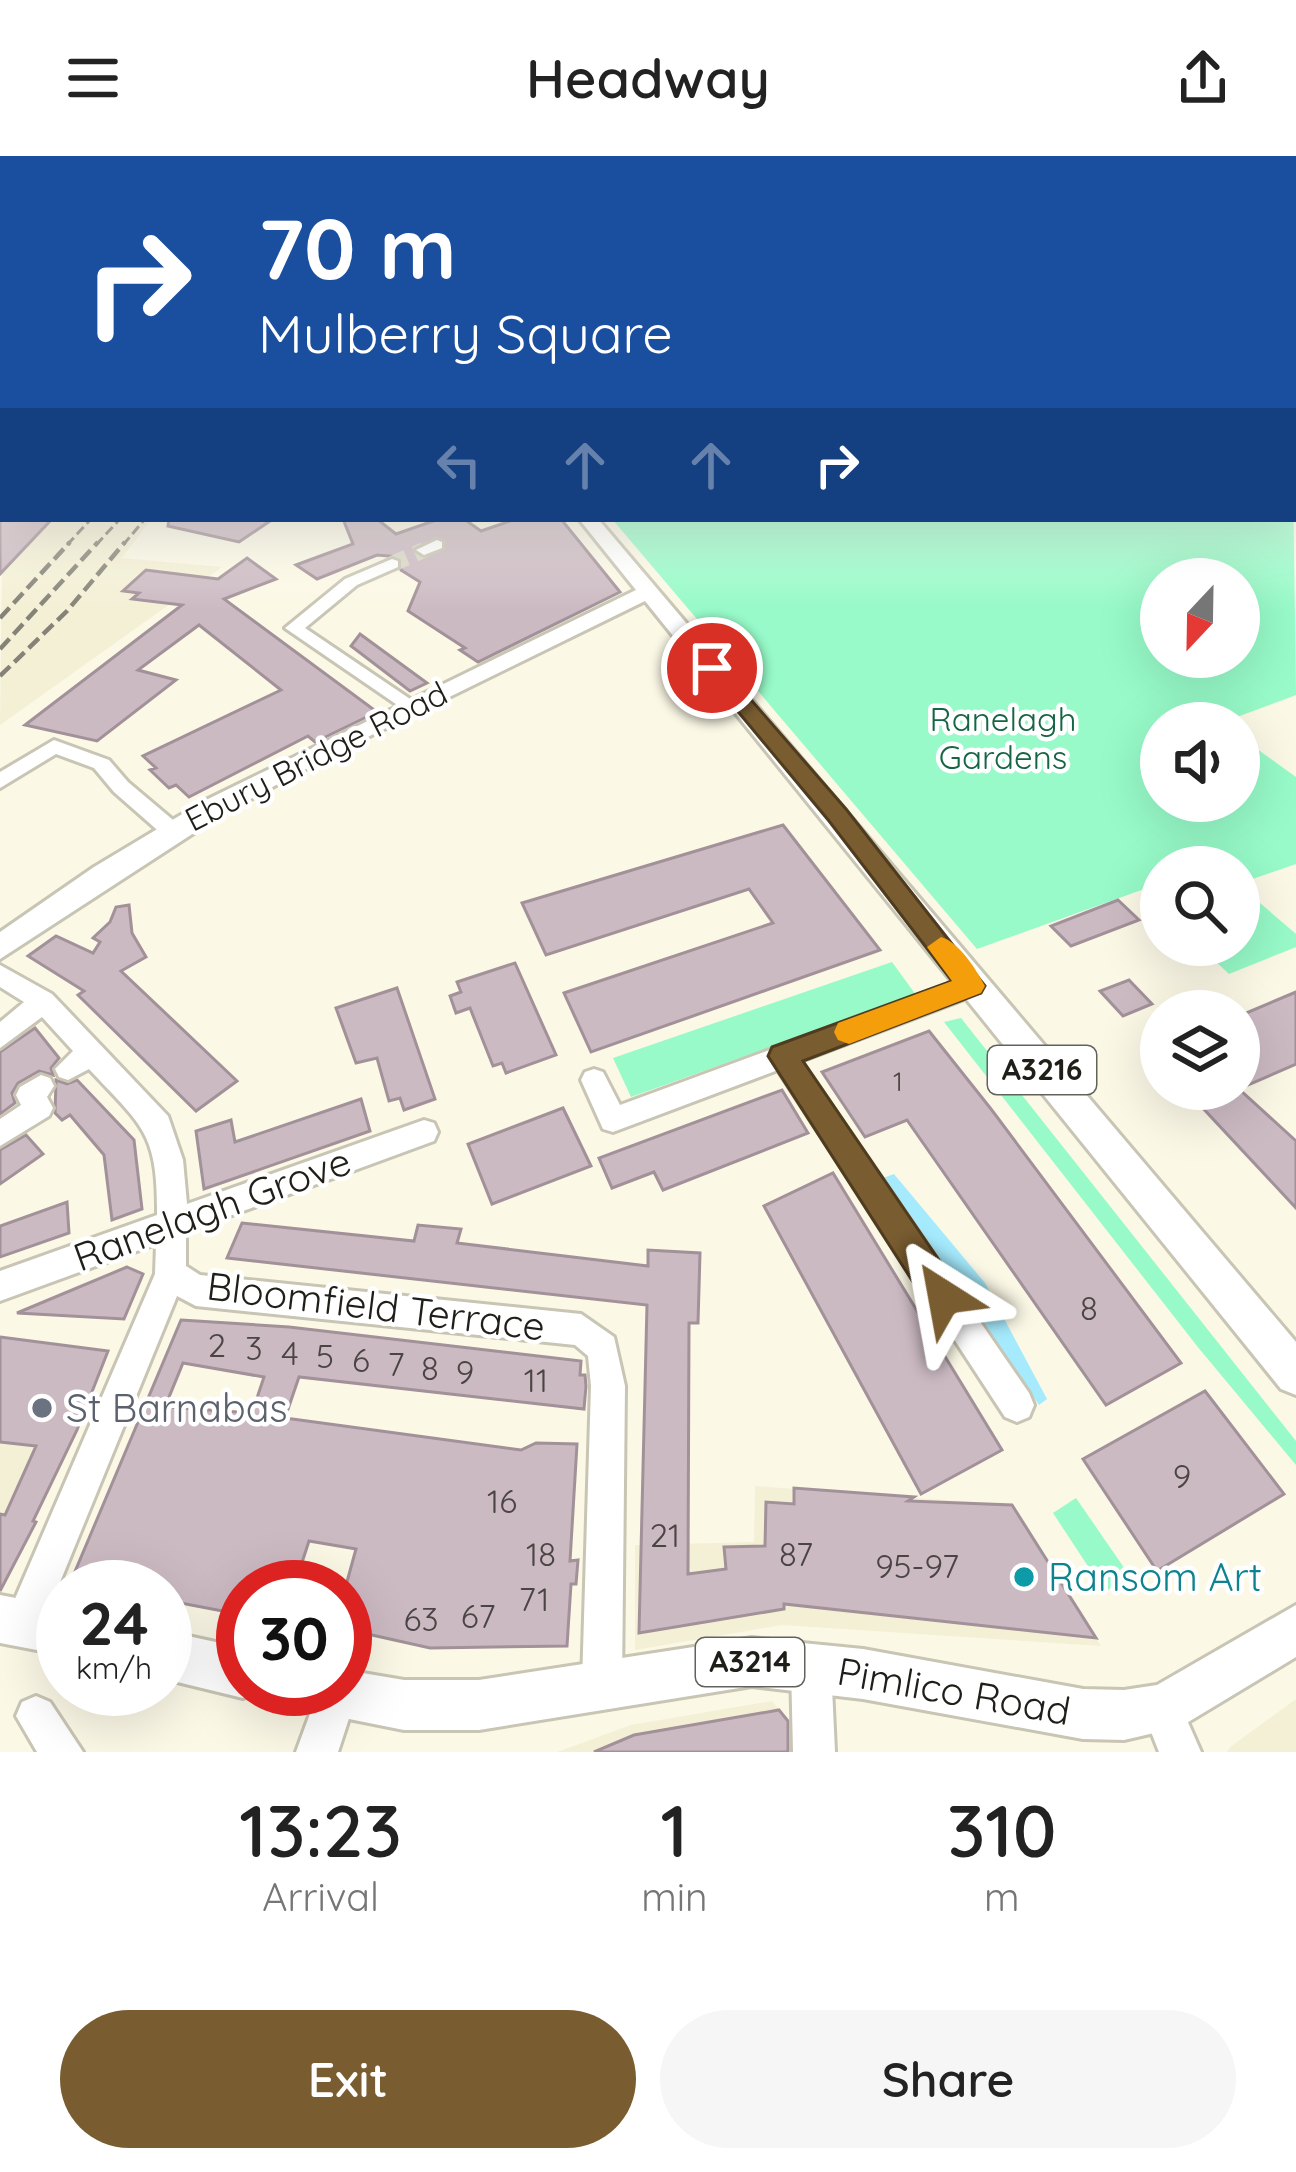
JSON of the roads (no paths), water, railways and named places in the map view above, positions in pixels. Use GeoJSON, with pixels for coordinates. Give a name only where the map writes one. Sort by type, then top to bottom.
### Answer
{"type":"FeatureCollection","features":[{"type":"Feature","properties":{"kind":"main road","name":"A3216"},"geometry":{"type":"LineString","coordinates":[[590,522],[838,815],[971,986],[1296,1374]]}},
{"type":"Feature","properties":{"kind":"main road","name":"Ebury Bridge Road"},"geometry":{"type":"LineString","coordinates":[[0,948],[57,903],[171,830],[409,707],[648,592]]}},
{"type":"Feature","properties":{"kind":"main road","name":"Pimlico Road"},"geometry":{"type":"LineString","coordinates":[[372,1700],[479,1705],[752,1662],[811,1666],[1083,1714],[1124,1715],[1171,1731],[1233,1671],[1296,1628]]}},
{"type":"Feature","properties":{"kind":"street"},"geometry":{"type":"LineString","coordinates":[[392,564],[351,582],[294,628],[409,707]]}},
{"type":"Feature","properties":{"kind":"street"},"geometry":{"type":"LineString","coordinates":[[0,781],[54,746],[102,764],[110,780],[136,796],[171,830]]}},
{"type":"Feature","properties":{"kind":"street"},"geometry":{"type":"LineString","coordinates":[[0,975],[43,1001],[79,1061],[158,1126],[166,1144],[171,1223],[170,1274],[29,1624]]}},
{"type":"Feature","properties":{"kind":"street"},"geometry":{"type":"LineString","coordinates":[[594,1080],[613,1120],[971,986]]}},
{"type":"Feature","properties":{"kind":"street"},"geometry":{"type":"LineString","coordinates":[[0,1036],[43,1001]]}},
{"type":"Feature","properties":{"kind":"street"},"geometry":{"type":"LineString","coordinates":[[782,1056],[1017,1405]]}},
{"type":"Feature","properties":{"kind":"street"},"geometry":{"type":"LineString","coordinates":[[0,1134],[39,1108],[30,1094],[41,1086]]}},
{"type":"Feature","properties":{"kind":"street","name":"Ranelagh Grove"},"geometry":{"type":"LineString","coordinates":[[0,1286],[424,1132]]}},
{"type":"Feature","properties":{"kind":"street","name":"Bloomfield Terrace"},"geometry":{"type":"LineString","coordinates":[[170,1274],[196,1290],[581,1330],[603,1348],[608,1386],[602,1684]]}},
{"type":"Feature","properties":{"kind":"street"},"geometry":{"type":"LineString","coordinates":[[811,1666],[814,1752]]}},
{"type":"Feature","properties":{"kind":"street"},"geometry":{"type":"LineString","coordinates":[[36,1716],[62,1752]]}},
{"type":"Feature","properties":{"kind":"street"},"geometry":{"type":"LineString","coordinates":[[317,1752],[319,1716]]}},
{"type":"Feature","properties":{"kind":"water"},"geometry":{"type":"Polygon","coordinates":[[[894,1174],[985,1283],[1047,1399],[1039,1405],[883,1178],[894,1174]]]}},
{"type":"Feature","properties":{"kind":"tunnel"},"geometry":{"type":"LineString","coordinates":[[392,564],[424,550]]}},
{"type":"Feature","properties":{"kind":"railway"},"geometry":{"type":"LineString","coordinates":[[67,545],[88,522]]}},
{"type":"Feature","properties":{"kind":"railway"},"geometry":{"type":"LineString","coordinates":[[96,545],[117,522]]}},
{"type":"Feature","properties":{"kind":"railway"},"geometry":{"type":"LineString","coordinates":[[123,545],[142,522]]}},
{"type":"Feature","properties":{"kind":"railway"},"geometry":{"type":"LineString","coordinates":[[0,618],[70,542]]}},
{"type":"Feature","properties":{"kind":"railway"},"geometry":{"type":"LineString","coordinates":[[0,649],[98,542]]}},
{"type":"Feature","properties":{"kind":"railway"},"geometry":{"type":"LineString","coordinates":[[0,676],[67,611],[125,542]]}},
{"type":"Feature","properties":{"kind":"place","name":"St Barnabas"},"geometry":{"type":"Point","coordinates":[42,1408]}},
{"type":"Feature","properties":{"kind":"place","name":"Ransom Art"},"geometry":{"type":"Point","coordinates":[1024,1577]}},
{"type":"Feature","properties":{"kind":"park label","name":"Ranelagh Gardens"},"geometry":{"type":"Point","coordinates":[1003,738]}}]}
